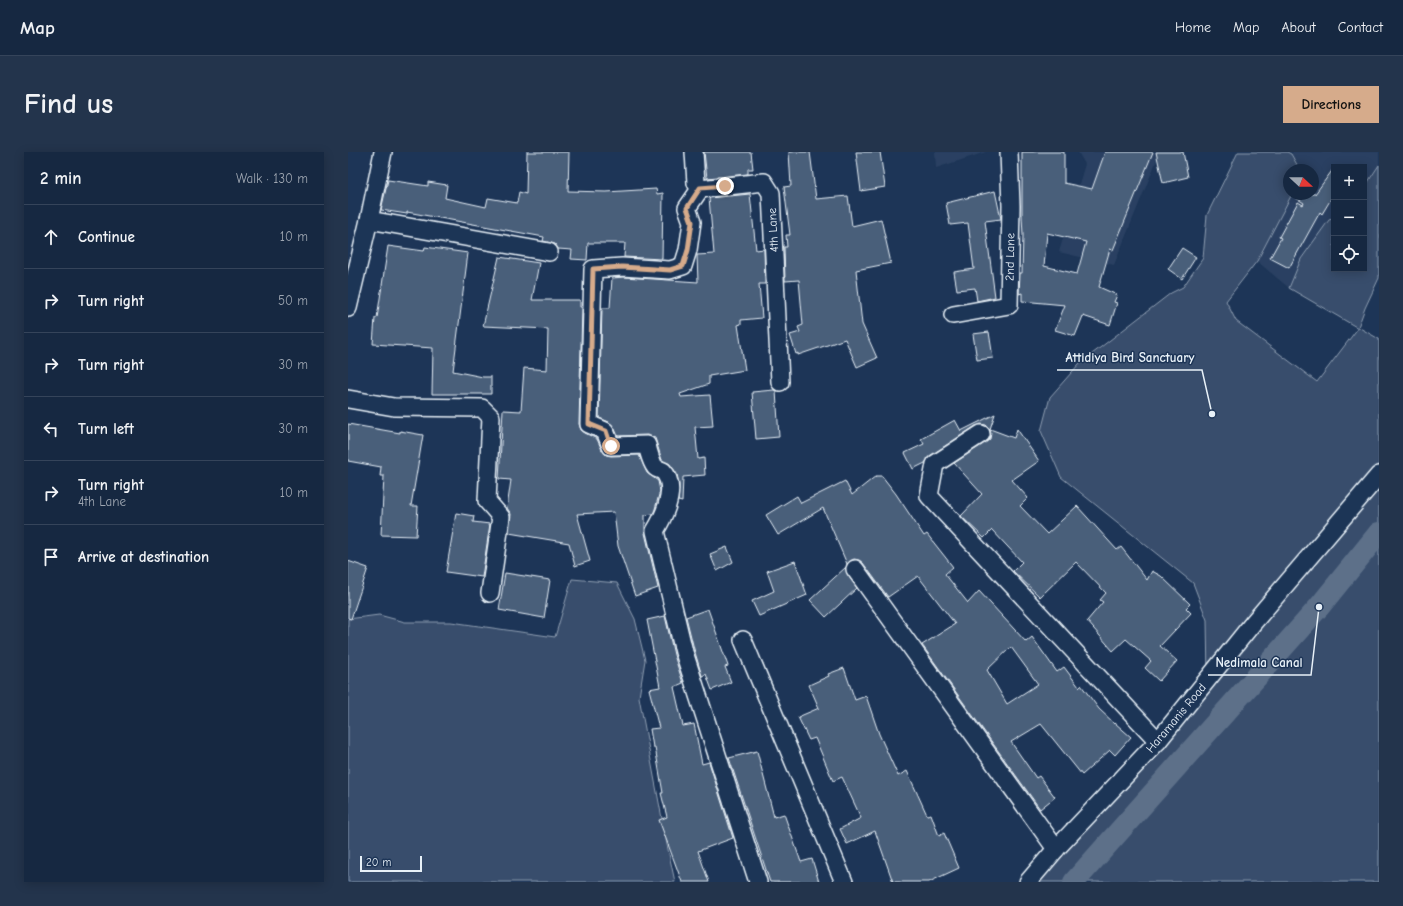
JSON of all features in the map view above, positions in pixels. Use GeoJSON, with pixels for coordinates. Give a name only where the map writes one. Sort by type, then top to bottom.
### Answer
{"type":"FeatureCollection","features":[{"type":"Feature","properties":{"kind":"street"},"geometry":{"type":"LineString","coordinates":[[348,308],[369,220],[383,152]]}},
{"type":"Feature","properties":{"kind":"street"},"geometry":{"type":"LineString","coordinates":[[694,152],[696,182],[700,188],[687,208],[692,222],[688,250],[683,266],[670,270],[622,267],[593,269],[589,424],[606,431],[611,446],[647,445],[648,452],[654,466],[657,469],[663,470],[669,479],[670,495],[663,516],[655,532],[684,652],[758,882]]}},
{"type":"Feature","properties":{"kind":"street","name":"2nd Lane"},"geometry":{"type":"LineString","coordinates":[[953,315],[1009,304],[1011,206],[1010,152]]}},
{"type":"Feature","properties":{"kind":"street","name":"4th Lane"},"geometry":{"type":"LineString","coordinates":[[700,188],[764,182],[772,193],[780,382]]}},
{"type":"Feature","properties":{"kind":"street"},"geometry":{"type":"LineString","coordinates":[[369,220],[549,252]]}},
{"type":"Feature","properties":{"kind":"street"},"geometry":{"type":"LineString","coordinates":[[348,399],[394,407],[482,408],[491,417],[487,500],[501,517],[490,593]]}},
{"type":"Feature","properties":{"kind":"street"},"geometry":{"type":"LineString","coordinates":[[981,434],[935,464],[930,496],[1158,741]]}},
{"type":"Feature","properties":{"kind":"street","name":"Haramanis Road"},"geometry":{"type":"LineString","coordinates":[[1028,882],[1056,849],[1158,741],[1253,624],[1379,475]]}},
{"type":"Feature","properties":{"kind":"street"},"geometry":{"type":"LineString","coordinates":[[855,569],[1056,849]]}},
{"type":"Feature","properties":{"kind":"street"},"geometry":{"type":"LineString","coordinates":[[743,640],[844,882]]}},
{"type":"Feature","properties":{"kind":"shaded area"},"geometry":{"type":"Polygon","coordinates":[[[935,152],[986,152],[936,168],[935,152]]]}},
{"type":"Feature","properties":{"kind":"shaded area"},"geometry":{"type":"Polygon","coordinates":[[[1078,152],[1160,152],[1114,265],[1059,252],[1085,164],[1078,152]]]}},
{"type":"Feature","properties":{"kind":"shaded area"},"geometry":{"type":"Polygon","coordinates":[[[1238,152],[1287,152],[1291,154],[1297,164],[1283,164],[1283,200],[1289,200],[1257,261],[1226,301],[1236,321],[1317,382],[1358,328],[1289,288],[1301,259],[1331,219],[1331,272],[1367,272],[1367,183],[1379,165],[1379,278],[1358,327],[1379,339],[1379,882],[1028,882],[1208,679],[1207,620],[1193,583],[1061,477],[1041,431],[1050,397],[1079,364],[1171,293],[1183,287],[1203,258],[1207,215],[1238,152]]]}},
{"type":"Feature","properties":{"kind":"shaded area"},"geometry":{"type":"Polygon","coordinates":[[[1293,152],[1379,152],[1379,165],[1367,183],[1367,164],[1331,164],[1331,219],[1301,259],[1289,288],[1257,261],[1289,200],[1319,200],[1319,164],[1297,164],[1291,154],[1293,152]]]}},
{"type":"Feature","properties":{"kind":"shaded area"},"geometry":{"type":"Polygon","coordinates":[[[572,579],[617,583],[635,619],[645,660],[639,697],[675,882],[348,882],[348,619],[379,615],[405,622],[451,622],[555,637],[572,579]]]}},
{"type":"Feature","properties":{"kind":"building"},"geometry":{"type":"Polygon","coordinates":[[[527,152],[569,152],[568,191],[606,192],[656,189],[657,194],[663,193],[662,259],[624,257],[625,243],[588,243],[587,260],[571,259],[572,250],[558,249],[555,244],[543,241],[544,237],[407,212],[407,214],[381,210],[388,180],[428,186],[428,182],[447,185],[445,198],[486,207],[488,198],[517,203],[519,192],[526,194],[527,152]]]}},
{"type":"Feature","properties":{"kind":"building"},"geometry":{"type":"Polygon","coordinates":[[[704,152],[751,152],[753,169],[748,169],[748,174],[707,178],[704,152]]]}},
{"type":"Feature","properties":{"kind":"building"},"geometry":{"type":"Polygon","coordinates":[[[789,152],[810,152],[816,199],[848,196],[852,226],[881,219],[891,263],[856,270],[862,324],[877,358],[857,367],[845,339],[798,355],[798,353],[796,354],[790,335],[800,332],[798,327],[803,325],[799,280],[785,281],[784,247],[787,247],[786,235],[790,235],[784,187],[791,186],[789,152]]]}},
{"type":"Feature","properties":{"kind":"building"},"geometry":{"type":"Polygon","coordinates":[[[856,152],[880,152],[885,187],[861,191],[856,152]]]}},
{"type":"Feature","properties":{"kind":"building"},"geometry":{"type":"Polygon","coordinates":[[[1022,152],[1064,152],[1064,183],[1092,189],[1105,152],[1153,152],[1113,250],[1110,249],[1099,287],[1117,295],[1114,302],[1117,303],[1110,325],[1083,316],[1075,336],[1055,330],[1065,305],[1022,301],[1022,293],[1019,294],[1020,273],[1022,273],[1022,152]],[[1047,233],[1044,266],[1077,274],[1086,242],[1047,233]]]}},
{"type":"Feature","properties":{"kind":"building"},"geometry":{"type":"Polygon","coordinates":[[[1156,152],[1183,152],[1188,177],[1163,183],[1156,152]]]}},
{"type":"Feature","properties":{"kind":"building"},"geometry":{"type":"Polygon","coordinates":[[[1331,172],[1331,199],[1322,214],[1320,212],[1289,268],[1270,258],[1281,238],[1279,237],[1298,202],[1303,205],[1304,203],[1299,200],[1319,200],[1319,189],[1331,172]]]}},
{"type":"Feature","properties":{"kind":"building"},"geometry":{"type":"Polygon","coordinates":[[[995,191],[1001,219],[985,221],[995,297],[977,301],[975,288],[957,290],[954,272],[974,269],[968,223],[950,225],[946,203],[995,191]]]}},
{"type":"Feature","properties":{"kind":"building"},"geometry":{"type":"Polygon","coordinates":[[[750,194],[756,250],[764,249],[765,284],[759,284],[762,318],[741,320],[741,324],[738,325],[745,370],[709,376],[709,384],[680,394],[681,397],[710,395],[713,426],[695,427],[698,459],[704,458],[705,475],[683,477],[682,502],[678,501],[679,485],[677,474],[670,464],[662,460],[655,438],[647,435],[618,436],[614,427],[609,422],[599,418],[602,308],[610,308],[612,278],[624,277],[698,282],[697,255],[714,254],[709,198],[750,194]]]}},
{"type":"Feature","properties":{"kind":"building"},"geometry":{"type":"Polygon","coordinates":[[[388,246],[424,251],[425,247],[468,253],[453,371],[483,377],[491,377],[491,394],[432,394],[433,348],[373,344],[375,318],[377,318],[388,246]]]}},
{"type":"Feature","properties":{"kind":"building"},"geometry":{"type":"Polygon","coordinates":[[[1182,248],[1196,257],[1182,279],[1168,269],[1182,248]]]}},
{"type":"Feature","properties":{"kind":"building"},"geometry":{"type":"Polygon","coordinates":[[[499,257],[539,263],[532,300],[580,300],[580,307],[582,307],[579,424],[581,430],[597,439],[606,455],[639,455],[647,473],[658,481],[660,491],[655,509],[653,514],[645,515],[645,533],[658,588],[635,596],[618,546],[614,512],[577,514],[590,561],[575,566],[569,543],[509,533],[511,514],[507,508],[511,480],[499,479],[503,410],[521,411],[524,368],[547,370],[548,329],[483,326],[499,257]]]}},
{"type":"Feature","properties":{"kind":"building"},"geometry":{"type":"Polygon","coordinates":[[[989,332],[993,358],[977,360],[973,334],[989,332]]]}},
{"type":"Feature","properties":{"kind":"building"},"geometry":{"type":"Polygon","coordinates":[[[776,391],[779,437],[756,439],[752,392],[776,391]]]}},
{"type":"Feature","properties":{"kind":"building"},"geometry":{"type":"Polygon","coordinates":[[[995,414],[990,429],[986,425],[981,424],[976,426],[930,456],[925,463],[913,469],[905,453],[924,444],[921,439],[955,420],[961,431],[995,414]]]}},
{"type":"Feature","properties":{"kind":"building"},"geometry":{"type":"Polygon","coordinates":[[[348,424],[400,433],[400,431],[423,435],[411,506],[418,506],[416,536],[381,535],[384,476],[380,476],[381,467],[348,461],[348,424]]]}},
{"type":"Feature","properties":{"kind":"building"},"geometry":{"type":"Polygon","coordinates":[[[990,429],[1014,438],[1017,429],[1039,461],[1012,480],[1028,498],[1020,506],[1047,534],[1077,506],[1117,550],[1121,547],[1147,580],[1152,571],[1161,576],[1190,604],[1186,608],[1191,613],[1160,646],[1177,661],[1159,681],[1145,668],[1151,661],[1126,639],[1113,651],[1087,621],[1103,602],[1100,600],[1106,593],[1076,562],[1040,597],[1013,571],[1022,562],[992,530],[984,538],[961,516],[982,494],[954,463],[990,439],[990,429]]]}},
{"type":"Feature","properties":{"kind":"building"},"geometry":{"type":"Polygon","coordinates":[[[876,476],[882,476],[924,536],[927,534],[953,567],[945,574],[968,603],[979,591],[1026,642],[1032,637],[1057,672],[1064,667],[1079,687],[1081,685],[1099,709],[1131,737],[1115,755],[1110,750],[1082,775],[1041,724],[1011,742],[1036,778],[1039,776],[1055,797],[1040,809],[922,645],[955,624],[918,576],[888,597],[863,563],[854,559],[847,564],[823,508],[778,535],[766,515],[797,496],[801,503],[845,481],[852,495],[876,476]],[[1011,647],[987,670],[1007,704],[1038,684],[1011,647]]]}},
{"type":"Feature","properties":{"kind":"building"},"geometry":{"type":"Polygon","coordinates":[[[456,513],[474,516],[473,522],[490,524],[482,577],[446,572],[456,513]]]}},
{"type":"Feature","properties":{"kind":"building"},"geometry":{"type":"Polygon","coordinates":[[[727,547],[733,562],[717,571],[710,554],[727,547]]]}},
{"type":"Feature","properties":{"kind":"building"},"geometry":{"type":"Polygon","coordinates":[[[348,561],[368,568],[351,619],[348,618],[348,561]]]}},
{"type":"Feature","properties":{"kind":"building"},"geometry":{"type":"Polygon","coordinates":[[[795,561],[807,595],[759,616],[752,601],[774,591],[767,571],[795,561]]]}},
{"type":"Feature","properties":{"kind":"building"},"geometry":{"type":"Polygon","coordinates":[[[846,567],[847,574],[857,588],[826,617],[810,600],[846,567]]]}},
{"type":"Feature","properties":{"kind":"building"},"geometry":{"type":"Polygon","coordinates":[[[505,573],[550,580],[544,618],[499,610],[505,573]]]}},
{"type":"Feature","properties":{"kind":"building"},"geometry":{"type":"Polygon","coordinates":[[[708,609],[728,666],[725,667],[731,682],[712,690],[706,674],[702,676],[686,617],[708,609]]]}},
{"type":"Feature","properties":{"kind":"building"},"geometry":{"type":"Polygon","coordinates":[[[665,616],[674,655],[683,683],[674,687],[683,726],[694,724],[702,764],[709,762],[733,838],[698,851],[709,882],[682,882],[659,820],[667,817],[661,793],[663,793],[655,747],[653,747],[650,729],[659,728],[649,689],[660,687],[647,620],[665,616]]]}},
{"type":"Feature","properties":{"kind":"building"},"geometry":{"type":"Polygon","coordinates":[[[844,668],[855,700],[866,696],[879,734],[898,776],[907,771],[927,815],[931,814],[939,836],[944,833],[959,868],[929,882],[893,882],[875,831],[847,844],[840,829],[861,818],[842,777],[833,781],[815,738],[809,740],[798,717],[819,708],[809,685],[829,676],[828,674],[844,668]]]}},
{"type":"Feature","properties":{"kind":"building"},"geometry":{"type":"Polygon","coordinates":[[[757,751],[774,817],[784,814],[801,862],[812,859],[819,882],[770,882],[729,758],[757,751]]]}},
{"type":"Feature","properties":{"kind":"waterway"},"geometry":{"type":"LineString","coordinates":[[1074,882],[1319,607],[1379,533]]}},
{"type":"Feature","properties":{"kind":"place","name":"Attidiya Bird Sanctuary"},"geometry":{"type":"Point","coordinates":[1212,414]}},
{"type":"Feature","properties":{"kind":"place","name":"Nedimala Canal"},"geometry":{"type":"Point","coordinates":[1319,607]}},
{"type":"Feature","properties":{"kind":"route"},"geometry":{"type":"LineString","coordinates":[[611,446],[606,431],[589,424],[593,269],[622,267],[670,270],[683,266],[688,250],[692,222],[687,208],[700,188],[725,186]]}}]}
